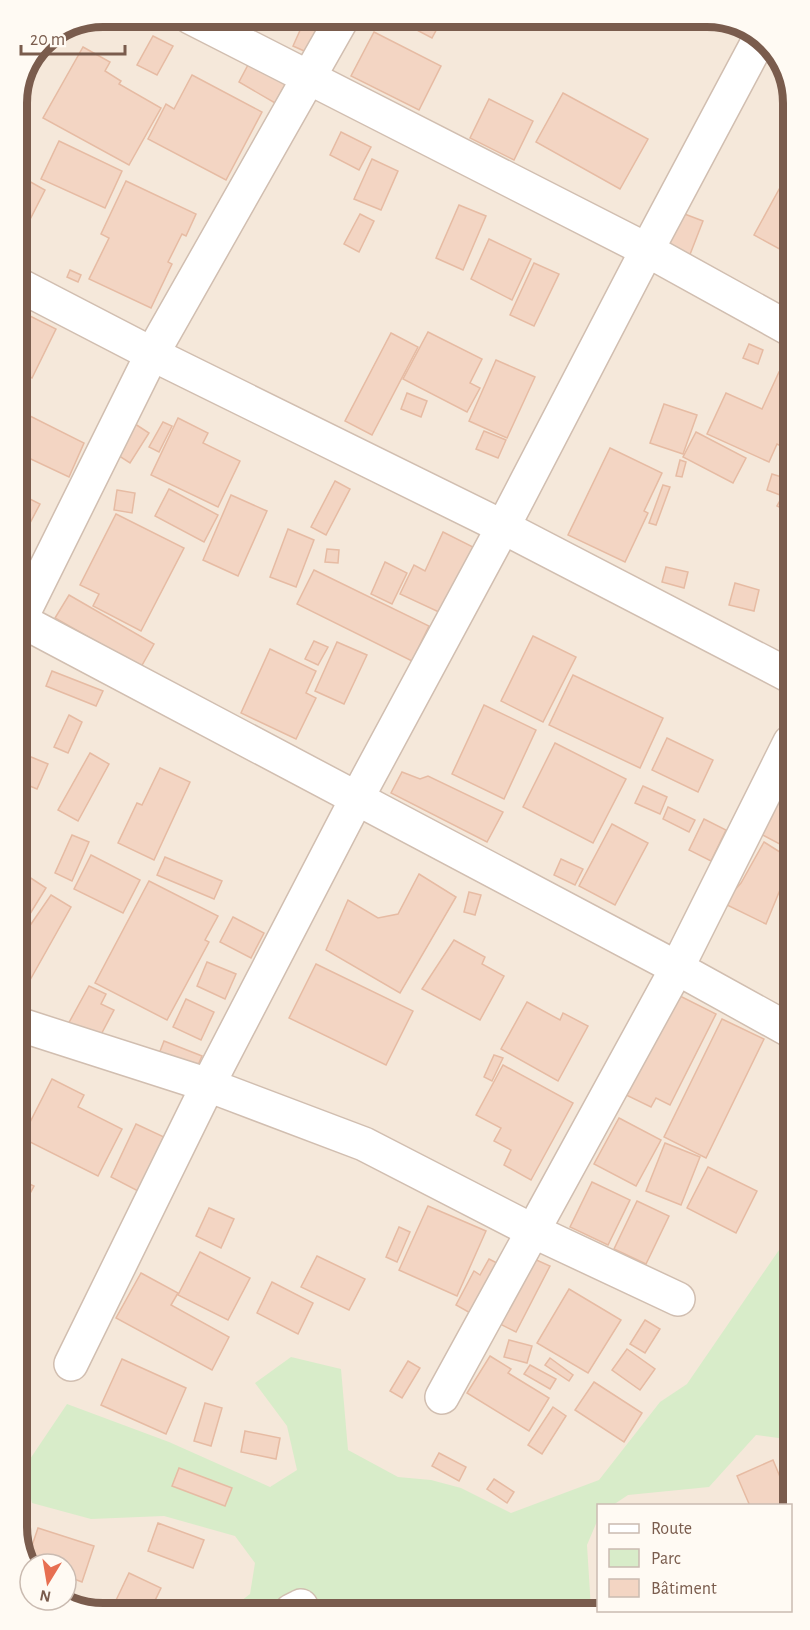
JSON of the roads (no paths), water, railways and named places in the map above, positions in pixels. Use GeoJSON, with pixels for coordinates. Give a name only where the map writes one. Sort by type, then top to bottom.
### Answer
{"type":"FeatureCollection","features":[{"type":"Feature","properties":{"kind":"street"},"geometry":{"type":"LineString","coordinates":[[211,27],[647,250],[783,325]]}},
{"type":"Feature","properties":{"kind":"street"},"geometry":{"type":"LineString","coordinates":[[27,607],[152,354],[338,27]]}},
{"type":"Feature","properties":{"kind":"street"},"geometry":{"type":"LineString","coordinates":[[71,1364],[208,1084],[756,45]]}},
{"type":"Feature","properties":{"kind":"street"},"geometry":{"type":"LineString","coordinates":[[27,289],[152,354],[503,527],[783,672]]}},
{"type":"Feature","properties":{"kind":"street"},"geometry":{"type":"LineString","coordinates":[[27,625],[677,968],[783,1027]]}},
{"type":"Feature","properties":{"kind":"street"},"geometry":{"type":"LineString","coordinates":[[442,1397],[677,968],[783,756]]}},
{"type":"Feature","properties":{"kind":"street"},"geometry":{"type":"LineString","coordinates":[[27,1027],[208,1084],[364,1144],[533,1231],[678,1299]]}}]}
